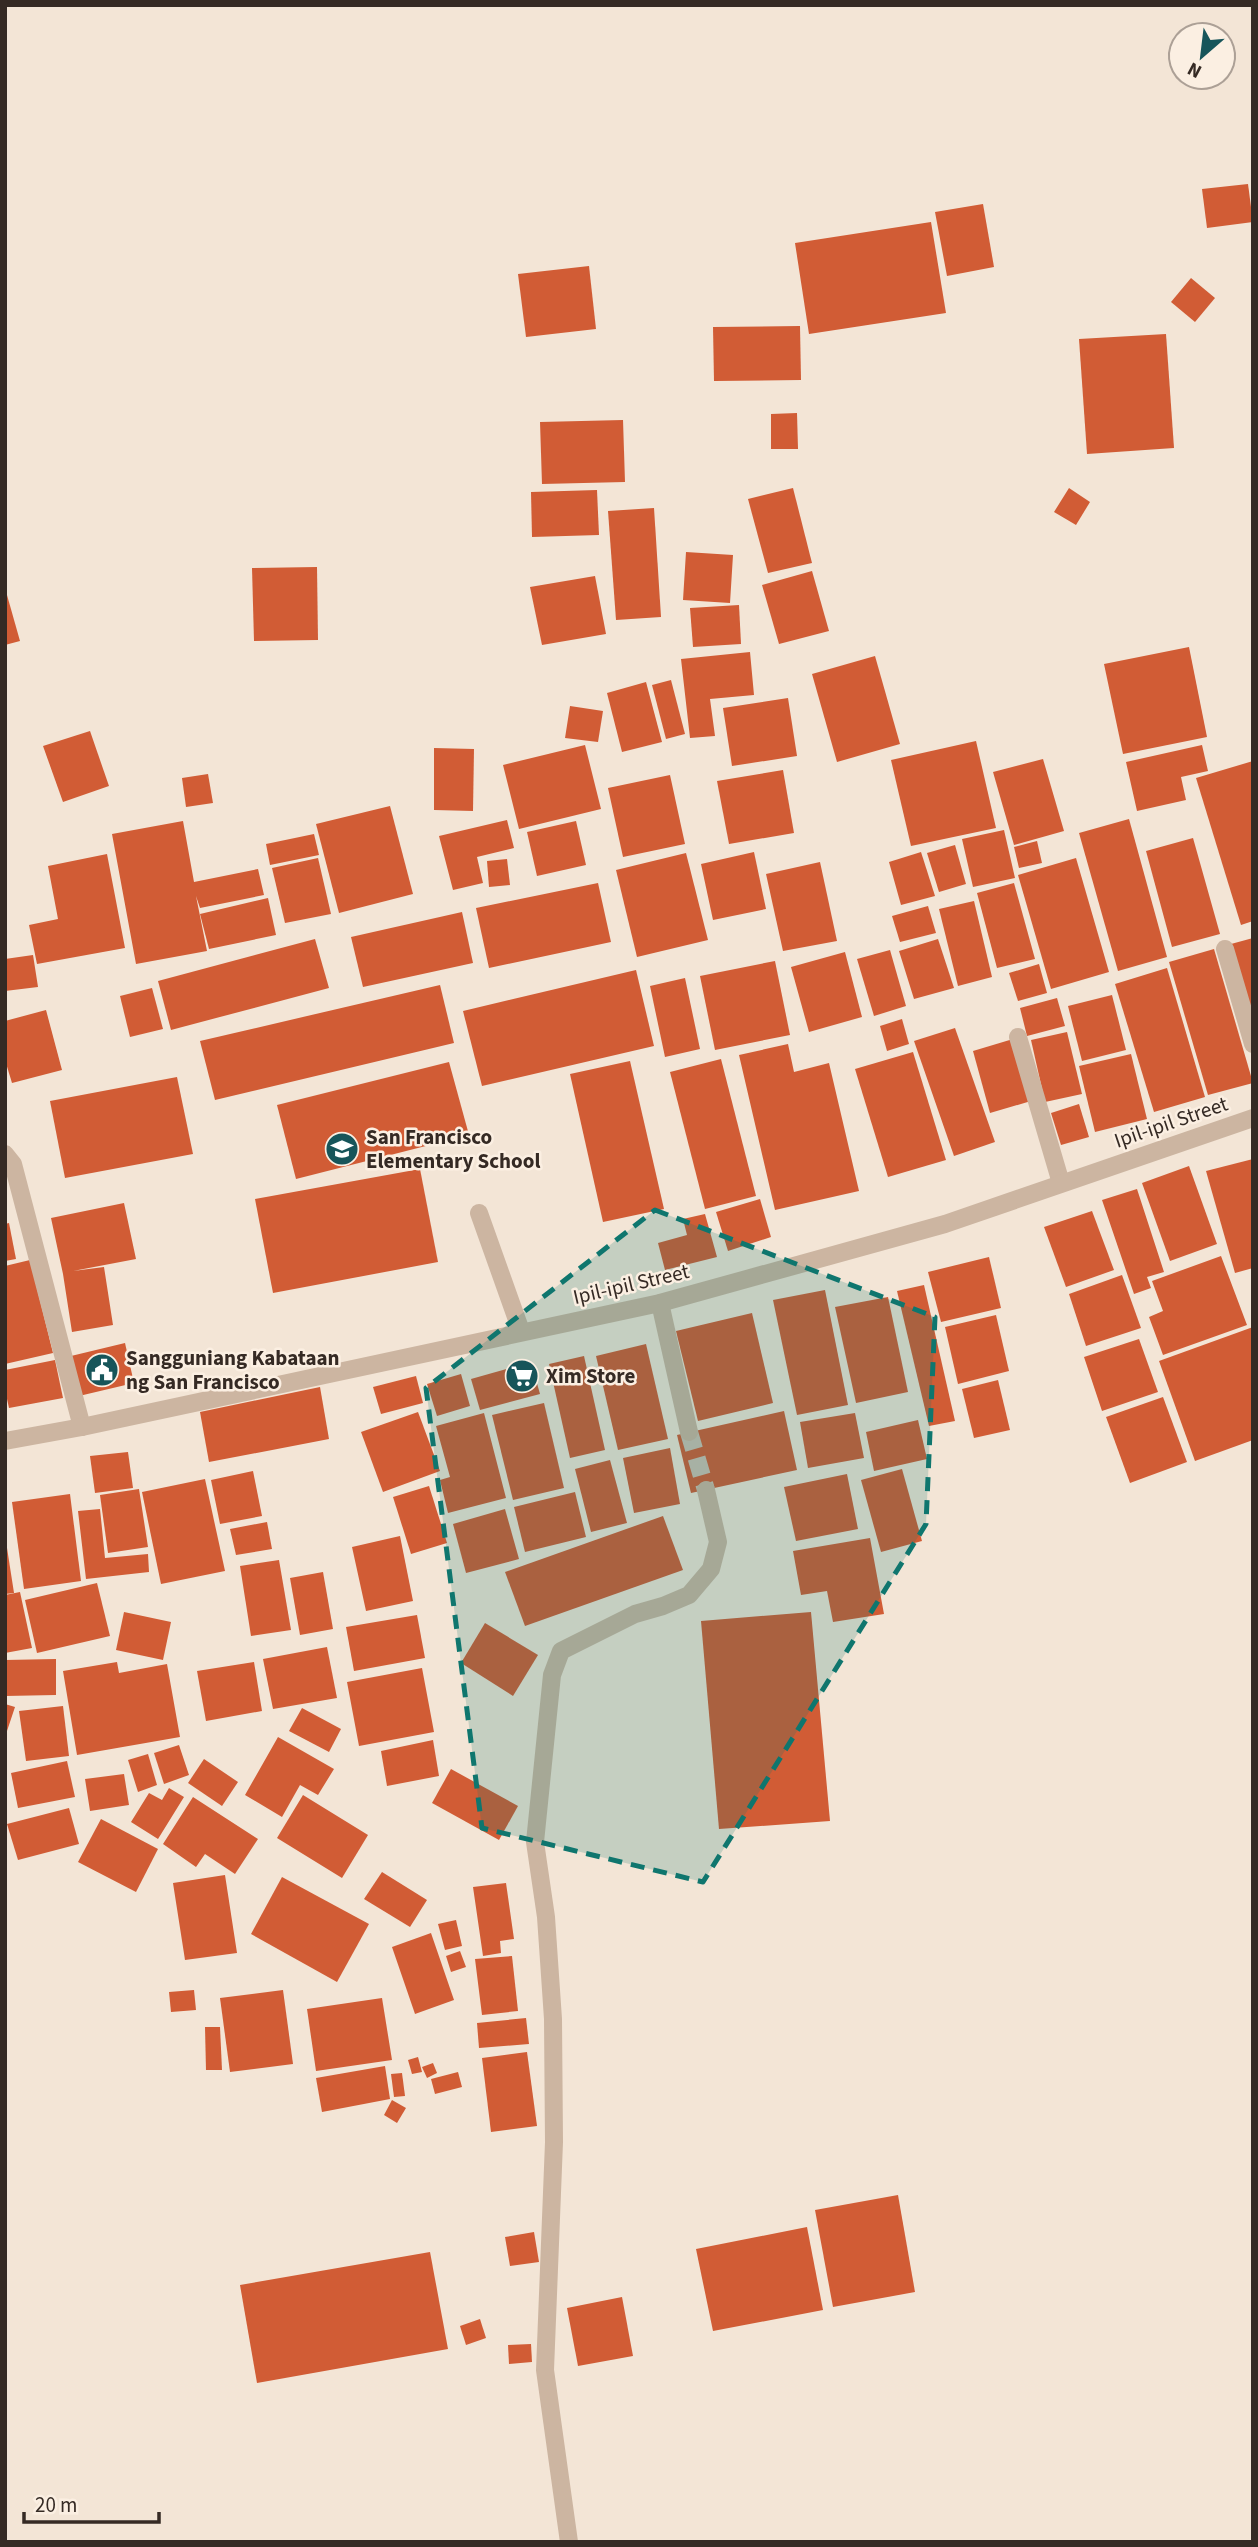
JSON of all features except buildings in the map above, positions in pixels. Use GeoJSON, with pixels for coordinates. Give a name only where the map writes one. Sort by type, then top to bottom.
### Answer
{"type":"FeatureCollection","features":[{"type":"Feature","properties":{"kind":"street"},"geometry":{"type":"LineString","coordinates":[[1225,949],[1253,1044]]}},
{"type":"Feature","properties":{"kind":"street"},"geometry":{"type":"LineString","coordinates":[[1018,1037],[1061,1183]]}},
{"type":"Feature","properties":{"kind":"street","name":"Ipil-ipil Street"},"geometry":{"type":"LineString","coordinates":[[5,1441],[82,1427],[660,1303],[944,1224],[1253,1118]]}},
{"type":"Feature","properties":{"kind":"street"},"geometry":{"type":"LineString","coordinates":[[5,1154],[13,1164],[82,1427]]}},
{"type":"Feature","properties":{"kind":"street"},"geometry":{"type":"LineString","coordinates":[[480,1213],[521,1331]]}},
{"type":"Feature","properties":{"kind":"street"},"geometry":{"type":"LineString","coordinates":[[660,1303],[689,1432]]}},
{"type":"Feature","properties":{"kind":"street"},"geometry":{"type":"LineString","coordinates":[[569,2542],[545,2370],[554,2142],[553,2019],[546,1917],[535,1842],[552,1675],[561,1651],[635,1614],[689,1595],[711,1569],[718,1542],[706,1490]]}},
{"type":"Feature","properties":{"kind":"highlighted area"},"geometry":{"type":"Polygon","coordinates":[[[655,1210],[935,1317],[926,1524],[703,1882],[482,1828],[426,1388],[655,1210]]]}},
{"type":"Feature","properties":{"kind":"tunnel"},"geometry":{"type":"LineString","coordinates":[[689,1432],[706,1490]]}},
{"type":"Feature","properties":{"kind":"place","name":"San Francisco Elementary School"},"geometry":{"type":"Point","coordinates":[342,1149]}},
{"type":"Feature","properties":{"kind":"place","name":"Sangguniang Kabataan ng San Francisco"},"geometry":{"type":"Point","coordinates":[102,1370]}},
{"type":"Feature","properties":{"kind":"place","name":"Xim Store"},"geometry":{"type":"Point","coordinates":[522,1376]}}]}
